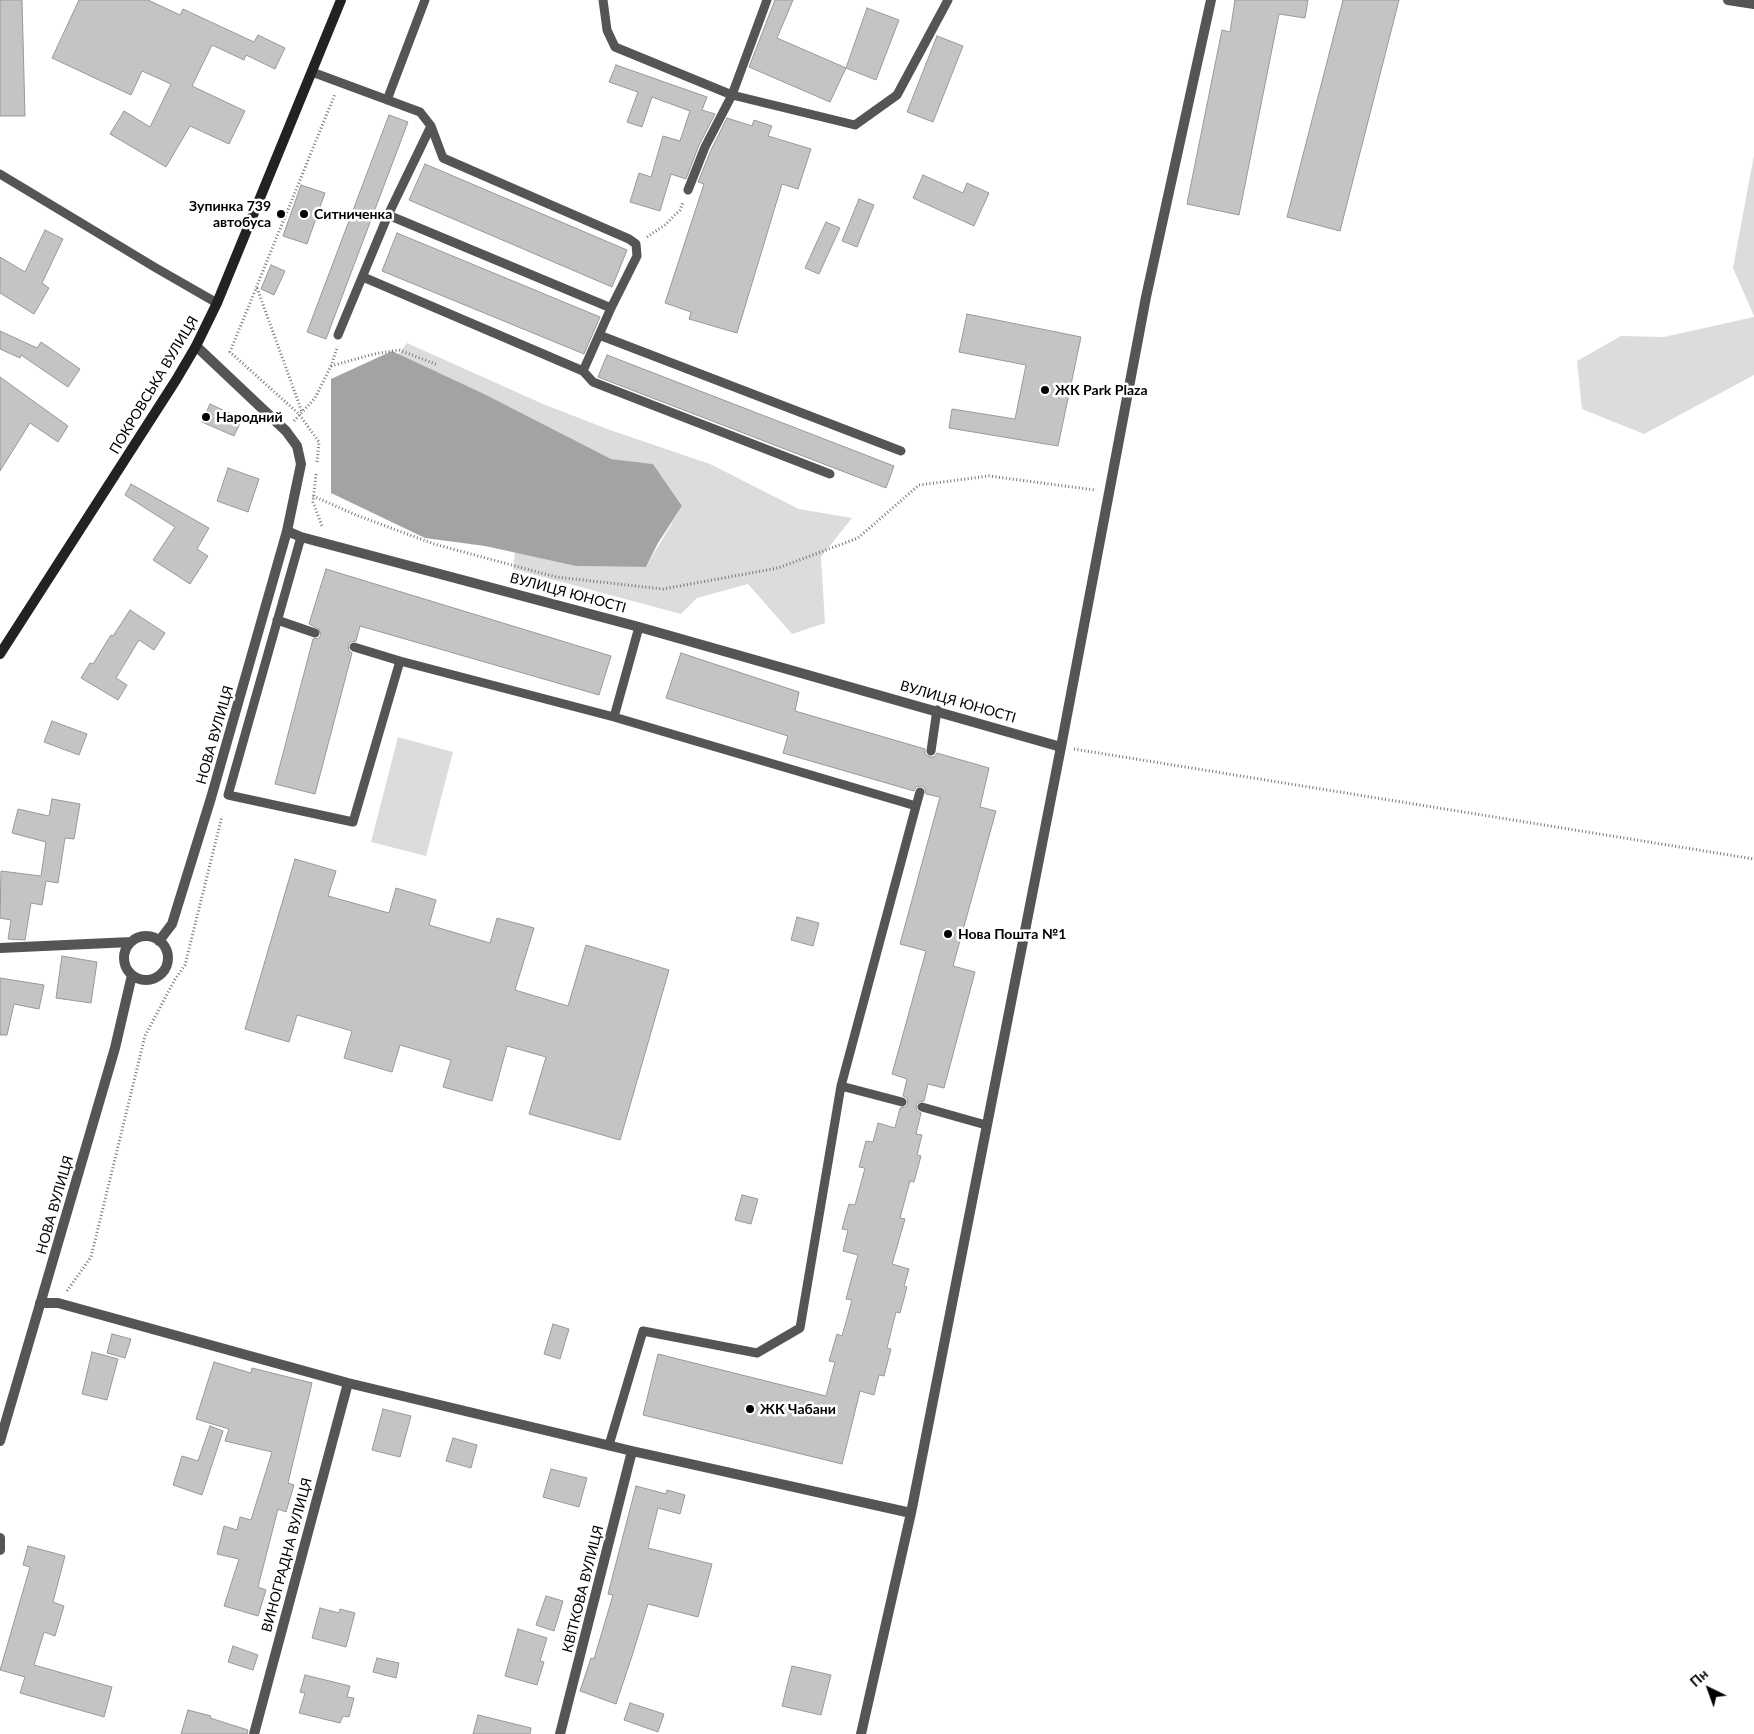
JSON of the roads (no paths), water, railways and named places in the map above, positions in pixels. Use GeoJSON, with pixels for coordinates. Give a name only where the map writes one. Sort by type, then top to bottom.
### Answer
{"type":"FeatureCollection","features":[{"type":"Feature","properties":{"kind":"street","name":"ПОКРОВСЬКА ВУЛИЦЯ"},"geometry":{"type":"LineString","coordinates":[[0,654],[196,346],[217,303],[341,0]]}},
{"type":"Feature","properties":{"kind":"street"},"geometry":{"type":"LineString","coordinates":[[861,1734],[911,1513],[1061,747],[1146,297],[1211,0]]}},
{"type":"Feature","properties":{"kind":"street"},"geometry":{"type":"LineString","coordinates":[[1728,0],[1754,4]]}},
{"type":"Feature","properties":{"kind":"street"},"geometry":{"type":"LineString","coordinates":[[196,346],[286,431],[296,446],[301,464],[287,531]]}},
{"type":"Feature","properties":{"kind":"street","name":"ВУЛИЦЯ ЮНОСТІ"},"geometry":{"type":"LineString","coordinates":[[287,531],[301,537],[639,627],[937,710],[1061,747]]}},
{"type":"Feature","properties":{"kind":"street","name":"НОВА ВУЛИЦЯ"},"geometry":{"type":"LineString","coordinates":[[159,942],[172,924],[212,798],[287,531]]}},
{"type":"Feature","properties":{"kind":"street"},"geometry":{"type":"LineString","coordinates":[[145,936],[159,942],[167,954],[167,962],[160,975],[146,980],[138,979],[132,975],[124,963],[126,948],[131,942],[145,936]]}},
{"type":"Feature","properties":{"kind":"street"},"geometry":{"type":"LineString","coordinates":[[0,948],[131,942]]}},
{"type":"Feature","properties":{"kind":"street","name":"НОВА ВУЛИЦЯ"},"geometry":{"type":"LineString","coordinates":[[0,1441],[116,1048],[132,975]]}},
{"type":"Feature","properties":{"kind":"street"},"geometry":{"type":"LineString","coordinates":[[40,1303],[58,1303],[348,1383],[632,1451],[911,1513]]}},
{"type":"Feature","properties":{"kind":"street","name":"ВИНОГРАДНА ВУЛИЦЯ"},"geometry":{"type":"LineString","coordinates":[[254,1734],[348,1383]]}},
{"type":"Feature","properties":{"kind":"street","name":"КВІТКОВА ВУЛИЦЯ"},"geometry":{"type":"LineString","coordinates":[[560,1734],[632,1451]]}},
{"type":"Feature","properties":{"kind":"street"},"geometry":{"type":"LineString","coordinates":[[0,1538],[0,1550]]}},
{"type":"Feature","properties":{"kind":"lane"},"geometry":{"type":"LineString","coordinates":[[387,100],[424,0]]}},
{"type":"Feature","properties":{"kind":"lane"},"geometry":{"type":"LineString","coordinates":[[604,0],[607,30],[615,47],[732,95],[855,125],[896,95],[948,0]]}},
{"type":"Feature","properties":{"kind":"lane"},"geometry":{"type":"LineString","coordinates":[[688,190],[705,147],[732,95],[767,0]]}},
{"type":"Feature","properties":{"kind":"lane"},"geometry":{"type":"LineString","coordinates":[[312,72],[420,112],[431,126],[443,158],[629,239],[636,244],[637,256],[583,371]]}},
{"type":"Feature","properties":{"kind":"lane"},"geometry":{"type":"LineString","coordinates":[[338,335],[388,215],[431,126]]}},
{"type":"Feature","properties":{"kind":"lane"},"geometry":{"type":"LineString","coordinates":[[0,174],[217,303]]}},
{"type":"Feature","properties":{"kind":"lane"},"geometry":{"type":"LineString","coordinates":[[388,215],[611,308]]}},
{"type":"Feature","properties":{"kind":"lane"},"geometry":{"type":"LineString","coordinates":[[363,277],[583,371],[593,382],[830,474]]}},
{"type":"Feature","properties":{"kind":"lane"},"geometry":{"type":"LineString","coordinates":[[599,335],[901,451]]}},
{"type":"Feature","properties":{"kind":"lane"},"geometry":{"type":"LineString","coordinates":[[301,537],[228,796],[353,822],[400,662]]}},
{"type":"Feature","properties":{"kind":"lane"},"geometry":{"type":"LineString","coordinates":[[277,620],[315,634]]}},
{"type":"Feature","properties":{"kind":"lane"},"geometry":{"type":"LineString","coordinates":[[614,717],[639,627]]}},
{"type":"Feature","properties":{"kind":"lane"},"geometry":{"type":"LineString","coordinates":[[354,647],[400,662],[614,717],[916,806]]}},
{"type":"Feature","properties":{"kind":"lane"},"geometry":{"type":"LineString","coordinates":[[931,751],[937,710]]}},
{"type":"Feature","properties":{"kind":"lane"},"geometry":{"type":"LineString","coordinates":[[609,1445],[643,1331],[757,1353],[800,1328],[841,1086],[920,792]]}},
{"type":"Feature","properties":{"kind":"lane"},"geometry":{"type":"LineString","coordinates":[[841,1086],[902,1102]]}},
{"type":"Feature","properties":{"kind":"lane"},"geometry":{"type":"LineString","coordinates":[[922,1107],[986,1125]]}},
{"type":"Feature","properties":{"kind":"place","name":"Зупинка 739 автобуса"},"geometry":{"type":"Point","coordinates":[281,214]}},
{"type":"Feature","properties":{"kind":"place","name":"Ситниченка"},"geometry":{"type":"Point","coordinates":[304,214]}},
{"type":"Feature","properties":{"kind":"place","name":"ЖК Park Plaza"},"geometry":{"type":"Point","coordinates":[1045,390]}},
{"type":"Feature","properties":{"kind":"place","name":"Народний"},"geometry":{"type":"Point","coordinates":[206,417]}},
{"type":"Feature","properties":{"kind":"place","name":"Нова Пошта №1"},"geometry":{"type":"Point","coordinates":[948,934]}},
{"type":"Feature","properties":{"kind":"place","name":"ЖК Чабани"},"geometry":{"type":"Point","coordinates":[750,1409]}}]}
